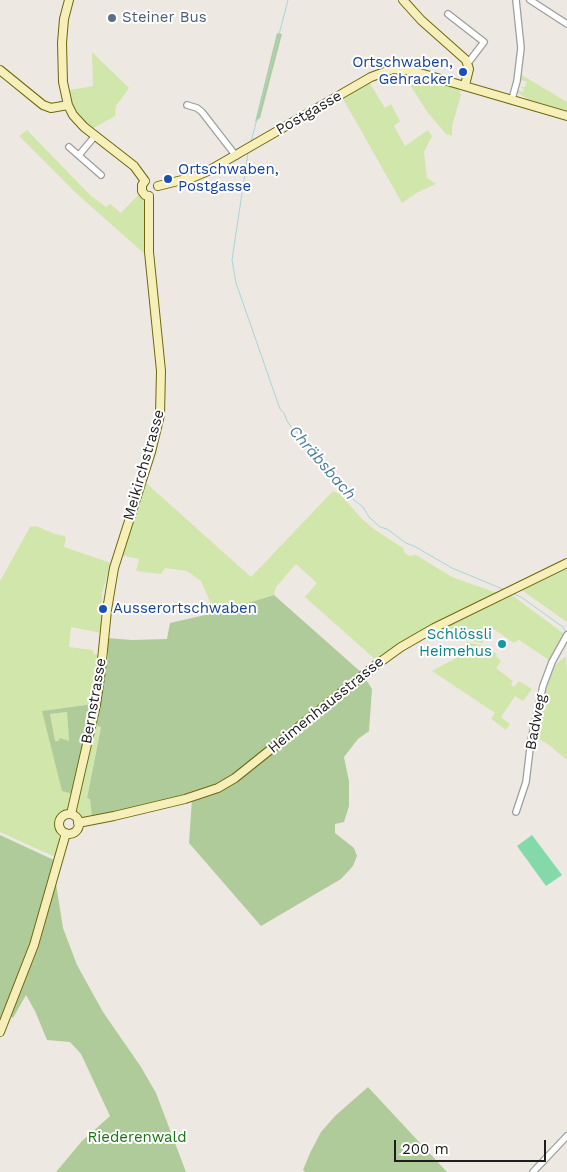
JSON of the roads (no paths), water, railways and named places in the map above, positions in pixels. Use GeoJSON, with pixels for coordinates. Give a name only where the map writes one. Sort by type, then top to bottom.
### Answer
{"type":"FeatureCollection","features":[{"type":"Feature","properties":{"kind":"main road"},"geometry":{"type":"LineString","coordinates":[[70,0],[64,19],[62,43],[63,82],[68,105],[77,120],[94,136],[130,162],[145,181]]}},
{"type":"Feature","properties":{"kind":"main road"},"geometry":{"type":"LineString","coordinates":[[403,0],[421,20],[460,53],[468,63],[469,74],[465,85]]}},
{"type":"Feature","properties":{"kind":"main road","name":"Postgasse"},"geometry":{"type":"LineString","coordinates":[[158,186],[194,177],[208,171],[371,77],[397,69],[406,69],[465,85],[567,116]]}},
{"type":"Feature","properties":{"kind":"main road"},"geometry":{"type":"LineString","coordinates":[[0,70],[43,104],[53,108],[68,105]]}},
{"type":"Feature","properties":{"kind":"main road"},"geometry":{"type":"LineString","coordinates":[[152,180],[158,186],[156,193],[149,196],[145,195],[142,191],[142,185],[145,181],[152,180]]}},
{"type":"Feature","properties":{"kind":"main road","name":"Meikirchstrasse"},"geometry":{"type":"LineString","coordinates":[[110,586],[117,556],[151,452],[158,426],[161,403],[161,371],[149,252],[149,196]]}},
{"type":"Feature","properties":{"kind":"main road","name":"Heimenhausstrasse"},"geometry":{"type":"LineString","coordinates":[[78,823],[184,799],[218,788],[235,778],[390,654],[430,630],[567,563]]}},
{"type":"Feature","properties":{"kind":"main road","name":"Bernstrasse"},"geometry":{"type":"LineString","coordinates":[[70,814],[96,705],[110,586]]}},
{"type":"Feature","properties":{"kind":"main road"},"geometry":{"type":"LineString","coordinates":[[70,814],[75,816],[78,823],[75,831],[66,833],[60,828],[59,822],[62,817],[70,814]]}},
{"type":"Feature","properties":{"kind":"main road"},"geometry":{"type":"LineString","coordinates":[[0,1032],[31,952],[66,833]]}},
{"type":"Feature","properties":{"kind":"street"},"geometry":{"type":"LineString","coordinates":[[512,99],[517,81],[521,48],[516,0]]}},
{"type":"Feature","properties":{"kind":"street"},"geometry":{"type":"LineString","coordinates":[[530,0],[567,24]]}},
{"type":"Feature","properties":{"kind":"street"},"geometry":{"type":"LineString","coordinates":[[448,14],[484,42],[468,63]]}},
{"type":"Feature","properties":{"kind":"street"},"geometry":{"type":"LineString","coordinates":[[187,106],[197,108],[202,112],[236,156]]}},
{"type":"Feature","properties":{"kind":"street"},"geometry":{"type":"LineString","coordinates":[[79,155],[94,136]]}},
{"type":"Feature","properties":{"kind":"street"},"geometry":{"type":"LineString","coordinates":[[69,146],[101,175]]}},
{"type":"Feature","properties":{"kind":"street","name":"Badweg"},"geometry":{"type":"LineString","coordinates":[[516,812],[526,782],[531,740],[543,686],[552,662],[567,636]]}},
{"type":"Feature","properties":{"kind":"street"},"geometry":{"type":"LineString","coordinates":[[533,1172],[567,1136]]}},
{"type":"Feature","properties":{"kind":"waterway","name":"Chräbsbach"},"geometry":{"type":"LineString","coordinates":[[251,142],[288,0]]}},
{"type":"Feature","properties":{"kind":"waterway","name":"Chräbsbach"},"geometry":{"type":"LineString","coordinates":[[248,153],[232,260],[236,283],[280,409],[287,421],[316,454],[323,465],[335,476],[340,486],[349,492],[354,500],[363,507],[369,517],[380,527],[387,529],[406,543],[452,568],[505,590]]}},
{"type":"Feature","properties":{"kind":"waterway","name":"Chräbsbach"},"geometry":{"type":"LineString","coordinates":[[514,594],[563,627],[566,632]]}},
{"type":"Feature","properties":{"kind":"place","name":"Steiner Bus"},"geometry":{"type":"Point","coordinates":[112,18]}},
{"type":"Feature","properties":{"kind":"place","name":"Ortschwaben, Gehracker"},"geometry":{"type":"Point","coordinates":[463,72]}},
{"type":"Feature","properties":{"kind":"place","name":"Ortschwaben, Postgasse"},"geometry":{"type":"Point","coordinates":[168,179]}},
{"type":"Feature","properties":{"kind":"place","name":"Ausserortschwaben"},"geometry":{"type":"Point","coordinates":[103,609]}},
{"type":"Feature","properties":{"kind":"place","name":"Schlössli Heimehus"},"geometry":{"type":"Point","coordinates":[502,644]}},
{"type":"Feature","properties":{"kind":"park label","name":"Riederenwald"},"geometry":{"type":"Point","coordinates":[137,1138]}}]}
